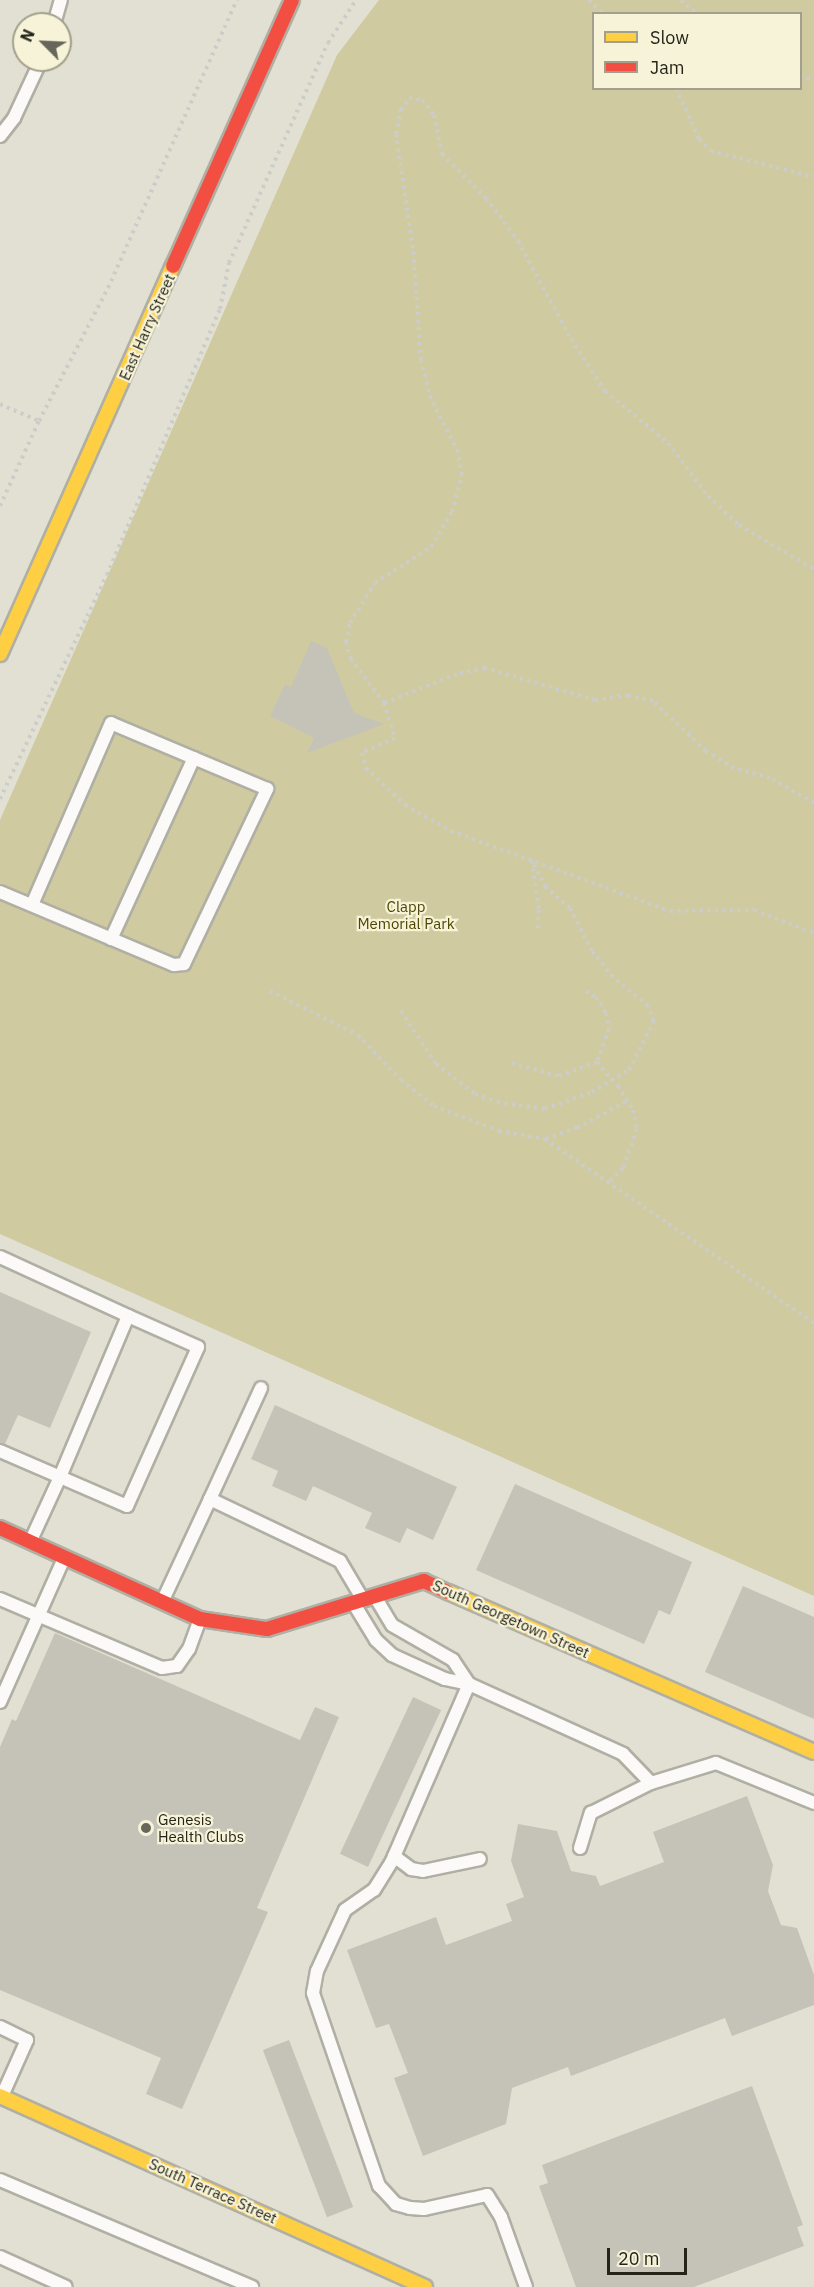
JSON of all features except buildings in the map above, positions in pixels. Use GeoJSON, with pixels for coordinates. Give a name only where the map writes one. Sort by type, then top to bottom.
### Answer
{"type":"FeatureCollection","features":[{"type":"Feature","properties":{"kind":"street","name":"East Harry Street"},"geometry":{"type":"LineString","coordinates":[[0,654],[292,0]]}},
{"type":"Feature","properties":{"kind":"street","name":"South Georgetown Street"},"geometry":{"type":"LineString","coordinates":[[0,1528],[66,1555],[200,1619],[267,1629],[424,1581],[814,1752]]}},
{"type":"Feature","properties":{"kind":"street","name":"South Terrace Street"},"geometry":{"type":"LineString","coordinates":[[1,2096],[425,2287]]}},
{"type":"Feature","properties":{"kind":"lane"},"geometry":{"type":"LineString","coordinates":[[0,136],[14,118],[35,72]]}},
{"type":"Feature","properties":{"kind":"lane"},"geometry":{"type":"LineString","coordinates":[[0,892],[174,965],[184,964],[267,789],[111,723],[32,905]]}},
{"type":"Feature","properties":{"kind":"lane"},"geometry":{"type":"LineString","coordinates":[[111,939],[194,758]]}},
{"type":"Feature","properties":{"kind":"lane"},"geometry":{"type":"LineString","coordinates":[[0,1257],[198,1347],[127,1506],[0,1451]]}},
{"type":"Feature","properties":{"kind":"lane"},"geometry":{"type":"LineString","coordinates":[[31,1540],[128,1316]]}},
{"type":"Feature","properties":{"kind":"lane"},"geometry":{"type":"LineString","coordinates":[[163,1601],[261,1388]]}},
{"type":"Feature","properties":{"kind":"lane"},"geometry":{"type":"LineString","coordinates":[[210,1499],[340,1561],[363,1599],[376,1640],[392,1655],[445,1679],[469,1684],[622,1754],[651,1783]]}},
{"type":"Feature","properties":{"kind":"lane"},"geometry":{"type":"LineString","coordinates":[[0,1702],[66,1555]]}},
{"type":"Feature","properties":{"kind":"lane"},"geometry":{"type":"LineString","coordinates":[[0,1599],[162,1668],[177,1666],[189,1649],[200,1619]]}},
{"type":"Feature","properties":{"kind":"lane"},"geometry":{"type":"LineString","coordinates":[[363,1599],[392,1625],[453,1660],[469,1684]]}},
{"type":"Feature","properties":{"kind":"lane"},"geometry":{"type":"LineString","coordinates":[[469,1684],[394,1857],[374,1890],[345,1910],[337,1924],[317,1971],[315,2008],[382,2191],[396,2204],[424,2209],[487,2195],[501,2217],[526,2287]]}},
{"type":"Feature","properties":{"kind":"lane"},"geometry":{"type":"LineString","coordinates":[[580,1848],[591,1813],[651,1783],[716,1763],[814,1803]]}},
{"type":"Feature","properties":{"kind":"lane"},"geometry":{"type":"LineString","coordinates":[[394,1857],[411,1869],[423,1871],[480,1859]]}},
{"type":"Feature","properties":{"kind":"lane"},"geometry":{"type":"LineString","coordinates":[[0,2027],[27,2040],[1,2096]]}},
{"type":"Feature","properties":{"kind":"lane"},"geometry":{"type":"LineString","coordinates":[[0,2180],[252,2287]]}},
{"type":"Feature","properties":{"kind":"lane"},"geometry":{"type":"LineString","coordinates":[[0,2257],[66,2287]]}},
{"type":"Feature","properties":{"kind":"path"},"geometry":{"type":"LineString","coordinates":[[0,506],[39,421],[108,288],[237,0]]}},
{"type":"Feature","properties":{"kind":"path"},"geometry":{"type":"LineString","coordinates":[[0,799],[112,565],[220,309],[229,263],[328,43],[356,0]]}},
{"type":"Feature","properties":{"kind":"path"},"geometry":{"type":"LineString","coordinates":[[589,0],[601,12]]}},
{"type":"Feature","properties":{"kind":"path"},"geometry":{"type":"LineString","coordinates":[[681,0],[695,12]]}},
{"type":"Feature","properties":{"kind":"path"},"geometry":{"type":"LineString","coordinates":[[677,90],[699,139],[711,151],[814,177]]}},
{"type":"Feature","properties":{"kind":"path"},"geometry":{"type":"LineString","coordinates":[[814,569],[739,525],[708,496],[668,443],[625,411],[605,391],[570,339],[518,241],[486,198],[442,153],[434,115],[422,100],[409,98],[401,110],[396,134],[414,248],[421,360],[431,399],[458,452],[462,474],[452,512],[430,546],[375,583],[350,623],[346,642],[351,658],[384,703],[395,738],[362,753],[366,768],[405,805],[432,821],[532,861],[670,911],[754,910],[814,933]]}},
{"type":"Feature","properties":{"kind":"path"},"geometry":{"type":"LineString","coordinates":[[0,404],[39,421]]}},
{"type":"Feature","properties":{"kind":"path"},"geometry":{"type":"LineString","coordinates":[[384,703],[457,675],[485,668],[595,700],[628,695],[653,701],[664,708],[706,751],[734,768],[770,778],[814,803]]}},
{"type":"Feature","properties":{"kind":"path"},"geometry":{"type":"LineString","coordinates":[[532,861],[539,910],[537,933]]}},
{"type":"Feature","properties":{"kind":"path"},"geometry":{"type":"LineString","coordinates":[[401,1011],[436,1064],[475,1094],[497,1102],[544,1109],[574,1100],[629,1070],[654,1021],[648,1006],[613,977],[592,951],[570,908],[546,887],[532,861]]}},
{"type":"Feature","properties":{"kind":"path"},"geometry":{"type":"LineString","coordinates":[[270,991],[358,1035],[401,1080],[434,1106],[500,1131],[545,1139],[814,1323]]}},
{"type":"Feature","properties":{"kind":"path"},"geometry":{"type":"LineString","coordinates":[[512,1063],[559,1076],[597,1062],[609,1029],[606,1013],[596,997],[586,991]]}},
{"type":"Feature","properties":{"kind":"path"},"geometry":{"type":"LineString","coordinates":[[597,1062],[627,1101],[637,1129],[623,1168],[609,1182]]}},
{"type":"Feature","properties":{"kind":"path"},"geometry":{"type":"LineString","coordinates":[[545,1139],[577,1128],[627,1101]]}},
{"type":"Feature","properties":{"kind":"green space","name":"Clapp Memorial Park"},"geometry":{"type":"Polygon","coordinates":[[[379,0],[814,0],[814,1596],[0,1234],[0,820],[337,55],[379,0]]]}},
{"type":"Feature","properties":{"kind":"traffic: slow"},"geometry":{"type":"LineString","coordinates":[[0,654],[173,266]]}},
{"type":"Feature","properties":{"kind":"traffic: slow"},"geometry":{"type":"LineString","coordinates":[[448,1592],[814,1752]]}},
{"type":"Feature","properties":{"kind":"traffic: slow"},"geometry":{"type":"LineString","coordinates":[[0,2096],[425,2287]]}},
{"type":"Feature","properties":{"kind":"traffic: jam"},"geometry":{"type":"LineString","coordinates":[[173,266],[292,0]]}},
{"type":"Feature","properties":{"kind":"traffic: jam"},"geometry":{"type":"LineString","coordinates":[[0,1528],[200,1619],[267,1629],[424,1581],[448,1592]]}},
{"type":"Feature","properties":{"kind":"place","name":"Genesis Health Clubs"},"geometry":{"type":"Point","coordinates":[146,1828]}}]}
